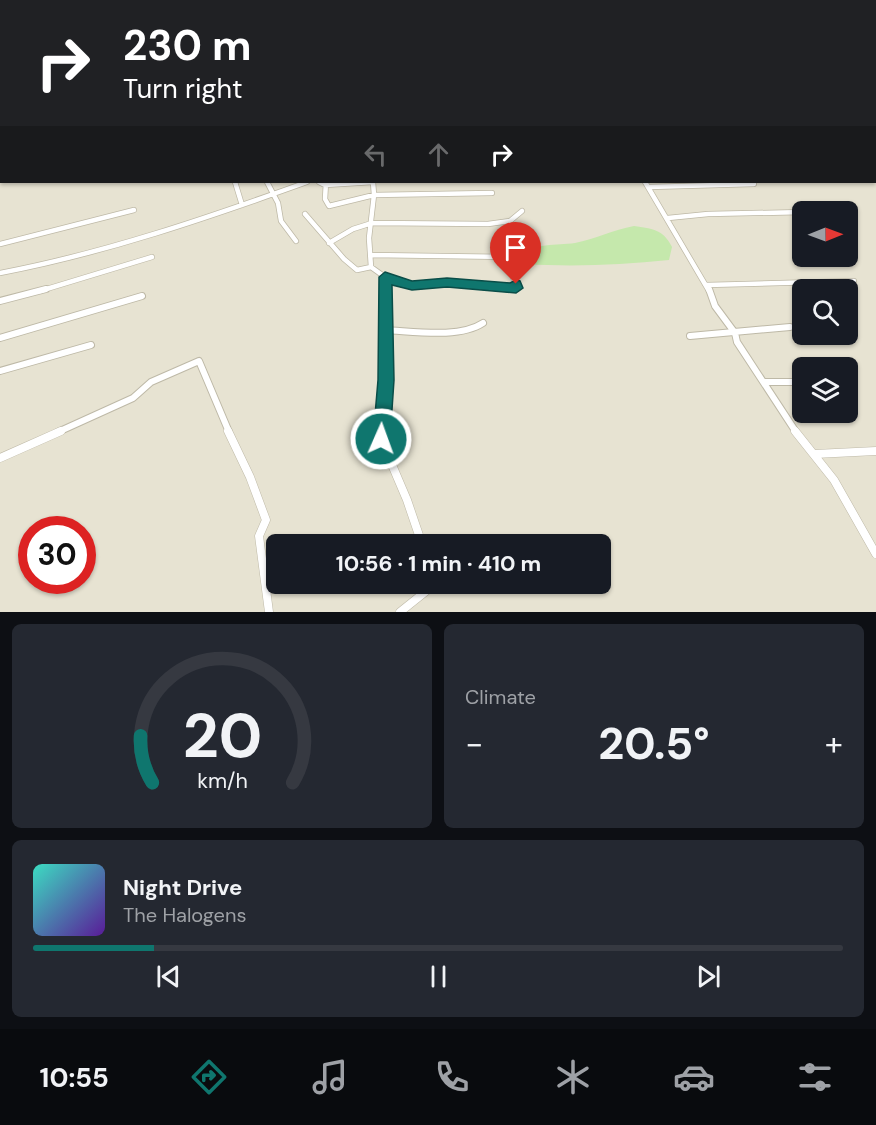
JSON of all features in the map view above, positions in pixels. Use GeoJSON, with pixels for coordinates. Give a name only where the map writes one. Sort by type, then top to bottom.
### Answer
{"type":"FeatureCollection","features":[{"type":"Feature","properties":{"kind":"street"},"geometry":{"type":"LineString","coordinates":[[235,183],[242,205]]}},
{"type":"Feature","properties":{"kind":"street"},"geometry":{"type":"LineString","coordinates":[[268,183],[278,203],[281,220],[296,241]]}},
{"type":"Feature","properties":{"kind":"street"},"geometry":{"type":"LineString","coordinates":[[0,273],[37,266],[190,224],[273,192],[304,183]]}},
{"type":"Feature","properties":{"kind":"street"},"geometry":{"type":"LineString","coordinates":[[325,183],[325,199],[329,206],[374,195],[492,193]]}},
{"type":"Feature","properties":{"kind":"street"},"geometry":{"type":"LineString","coordinates":[[371,267],[369,238],[372,223],[373,183]]}},
{"type":"Feature","properties":{"kind":"street"},"geometry":{"type":"LineString","coordinates":[[647,184],[754,184]]}},
{"type":"Feature","properties":{"kind":"street"},"geometry":{"type":"LineString","coordinates":[[647,184],[707,285],[715,306],[735,333],[742,350],[793,428],[834,480],[876,554]]}},
{"type":"Feature","properties":{"kind":"street"},"geometry":{"type":"LineString","coordinates":[[0,244],[134,210]]}},
{"type":"Feature","properties":{"kind":"street"},"geometry":{"type":"LineString","coordinates":[[329,243],[353,229],[372,223],[488,224],[510,221],[522,211]]}},
{"type":"Feature","properties":{"kind":"street"},"geometry":{"type":"LineString","coordinates":[[668,218],[708,214],[792,212]]}},
{"type":"Feature","properties":{"kind":"street"},"geometry":{"type":"LineString","coordinates":[[305,214],[329,243],[357,270],[371,267],[385,277],[404,285],[447,283],[516,288],[511,269]]}},
{"type":"Feature","properties":{"kind":"street"},"geometry":{"type":"LineString","coordinates":[[371,255],[510,258]]}},
{"type":"Feature","properties":{"kind":"street"},"geometry":{"type":"LineString","coordinates":[[0,301],[84,279],[152,257]]}},
{"type":"Feature","properties":{"kind":"street"},"geometry":{"type":"LineString","coordinates":[[385,277],[386,380],[381,439],[419,534]]}},
{"type":"Feature","properties":{"kind":"street"},"geometry":{"type":"LineString","coordinates":[[707,285],[792,283]]}},
{"type":"Feature","properties":{"kind":"street"},"geometry":{"type":"LineString","coordinates":[[0,338],[142,296]]}},
{"type":"Feature","properties":{"kind":"street"},"geometry":{"type":"LineString","coordinates":[[384,330],[461,331],[475,329],[483,323]]}},
{"type":"Feature","properties":{"kind":"street"},"geometry":{"type":"LineString","coordinates":[[690,336],[735,333],[755,328],[790,327]]}},
{"type":"Feature","properties":{"kind":"street"},"geometry":{"type":"LineString","coordinates":[[0,371],[91,345]]}},
{"type":"Feature","properties":{"kind":"street"},"geometry":{"type":"LineString","coordinates":[[0,458],[133,398],[151,382],[199,361],[243,466],[250,477],[266,520],[259,536],[269,612]]}},
{"type":"Feature","properties":{"kind":"street"},"geometry":{"type":"LineString","coordinates":[[764,382],[792,382]]}},
{"type":"Feature","properties":{"kind":"street"},"geometry":{"type":"LineString","coordinates":[[815,454],[876,451]]}},
{"type":"Feature","properties":{"kind":"street"},"geometry":{"type":"LineString","coordinates":[[400,612],[422,594]]}},
{"type":"Feature","properties":{"kind":"shaded area"},"geometry":{"type":"Polygon","coordinates":[[[0,183],[876,183],[876,612],[0,612],[0,183]]]}},
{"type":"Feature","properties":{"kind":"green space"},"geometry":{"type":"Polygon","coordinates":[[[634,226],[661,233],[672,247],[669,260],[560,265],[524,264],[518,258],[537,247],[575,243],[634,226]]]}},
{"type":"Feature","properties":{"kind":"route"},"geometry":{"type":"LineString","coordinates":[[381,439],[386,389],[385,277],[404,285],[447,283],[516,288],[516,284]]}}]}
